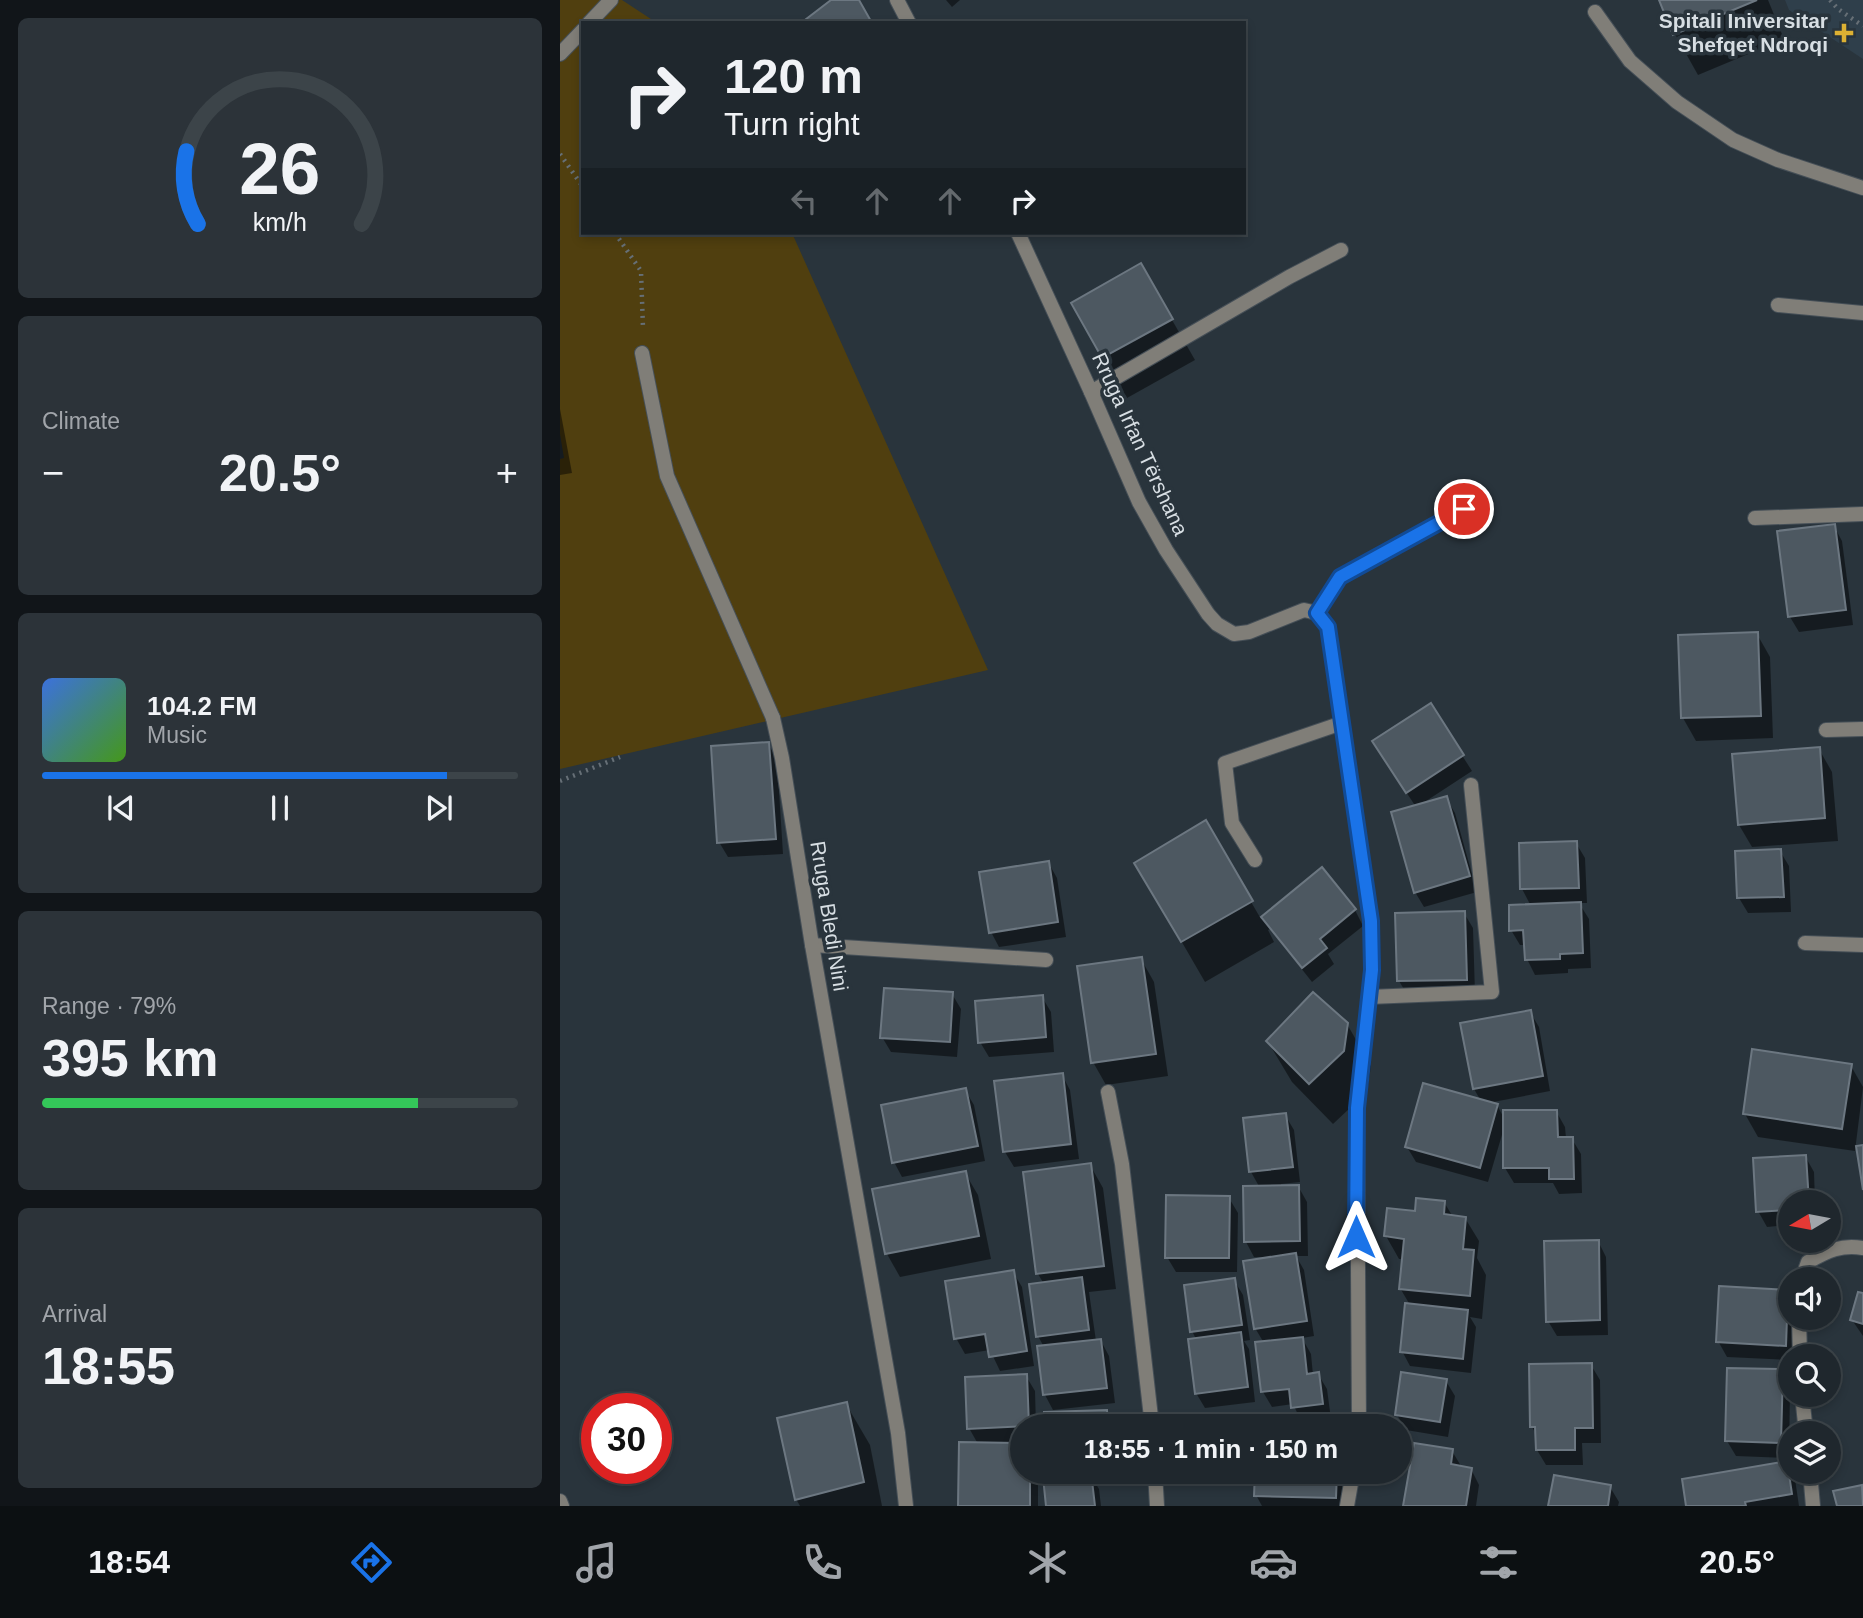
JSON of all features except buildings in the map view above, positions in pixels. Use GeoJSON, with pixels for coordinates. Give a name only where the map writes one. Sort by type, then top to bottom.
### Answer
{"type":"FeatureCollection","features":[{"type":"Feature","properties":{"kind":"street"},"geometry":{"type":"LineString","coordinates":[[591,21],[611,0]]}},
{"type":"Feature","properties":{"kind":"street"},"geometry":{"type":"LineString","coordinates":[[897,0],[908,21]]}},
{"type":"Feature","properties":{"kind":"street"},"geometry":{"type":"LineString","coordinates":[[1595,12],[1630,61],[1677,102],[1733,140],[1778,160],[1863,188]]}},
{"type":"Feature","properties":{"kind":"street"},"geometry":{"type":"LineString","coordinates":[[560,54],[581,32]]}},
{"type":"Feature","properties":{"kind":"street","name":"Rruga Irfan Tërshana"},"geometry":{"type":"LineString","coordinates":[[1019,235],[1139,502],[1166,550],[1208,614],[1217,624],[1234,634],[1249,632],[1304,610],[1317,613]]}},
{"type":"Feature","properties":{"kind":"street"},"geometry":{"type":"LineString","coordinates":[[1091,392],[1289,277],[1341,250]]}},
{"type":"Feature","properties":{"kind":"street"},"geometry":{"type":"LineString","coordinates":[[1778,305],[1863,313]]}},
{"type":"Feature","properties":{"kind":"street","name":"Rruga Bledi Nini"},"geometry":{"type":"LineString","coordinates":[[642,353],[667,476],[774,719],[898,1433],[906,1506]]}},
{"type":"Feature","properties":{"kind":"street"},"geometry":{"type":"LineString","coordinates":[[1359,1414],[1357,1108],[1372,958],[1371,921],[1328,627],[1317,613],[1340,577],[1464,509]]}},
{"type":"Feature","properties":{"kind":"street"},"geometry":{"type":"LineString","coordinates":[[1755,518],[1863,514]]}},
{"type":"Feature","properties":{"kind":"street"},"geometry":{"type":"LineString","coordinates":[[1255,860],[1232,823],[1225,763],[1342,723]]}},
{"type":"Feature","properties":{"kind":"street"},"geometry":{"type":"LineString","coordinates":[[1826,730],[1863,730]]}},
{"type":"Feature","properties":{"kind":"street"},"geometry":{"type":"LineString","coordinates":[[1369,997],[1492,992],[1471,785]]}},
{"type":"Feature","properties":{"kind":"street"},"geometry":{"type":"LineString","coordinates":[[1805,943],[1863,945]]}},
{"type":"Feature","properties":{"kind":"street"},"geometry":{"type":"LineString","coordinates":[[812,945],[1046,961]]}},
{"type":"Feature","properties":{"kind":"street"},"geometry":{"type":"LineString","coordinates":[[1108,1092],[1122,1164],[1151,1414]]}},
{"type":"Feature","properties":{"kind":"street"},"geometry":{"type":"LineString","coordinates":[[1806,1267],[1808,1262],[1826,1251],[1848,1245],[1863,1248]]}},
{"type":"Feature","properties":{"kind":"street"},"geometry":{"type":"LineString","coordinates":[[1155,1484],[1157,1506]]}},
{"type":"Feature","properties":{"kind":"street"},"geometry":{"type":"LineString","coordinates":[[1347,1506],[1351,1484]]}},
{"type":"Feature","properties":{"kind":"street"},"geometry":{"type":"LineString","coordinates":[[1811,1484],[1813,1506]]}},
{"type":"Feature","properties":{"kind":"path"},"geometry":{"type":"LineString","coordinates":[[1830,0],[1838,9],[1863,26]]}},
{"type":"Feature","properties":{"kind":"path"},"geometry":{"type":"LineString","coordinates":[[560,154],[581,184]]}},
{"type":"Feature","properties":{"kind":"path"},"geometry":{"type":"LineString","coordinates":[[616,235],[642,271],[644,304]]}},
{"type":"Feature","properties":{"kind":"path"},"geometry":{"type":"LineString","coordinates":[[560,781],[620,757]]}},
{"type":"Feature","properties":{"kind":"shaded area"},"geometry":{"type":"Polygon","coordinates":[[[560,0],[622,0],[654,21],[581,21],[581,235],[793,235],[988,670],[560,769],[560,459],[564,458],[560,434],[560,0]]]}},
{"type":"Feature","properties":{"kind":"shaded area","name":"Spitali Iniversitar Shefqet Ndroqi"},"geometry":{"type":"Polygon","coordinates":[[[1785,0],[1863,0],[1863,59],[1789,10],[1785,0]]]}},
{"type":"Feature","properties":{"kind":"place","name":"Spitali Iniversitar Shefqet Ndroqi"},"geometry":{"type":"Point","coordinates":[1844,33]}},
{"type":"Feature","properties":{"kind":"route"},"geometry":{"type":"LineString","coordinates":[[1356,1237],[1357,1108],[1372,970],[1371,921],[1328,627],[1317,613],[1340,577],[1464,509]]}}]}
